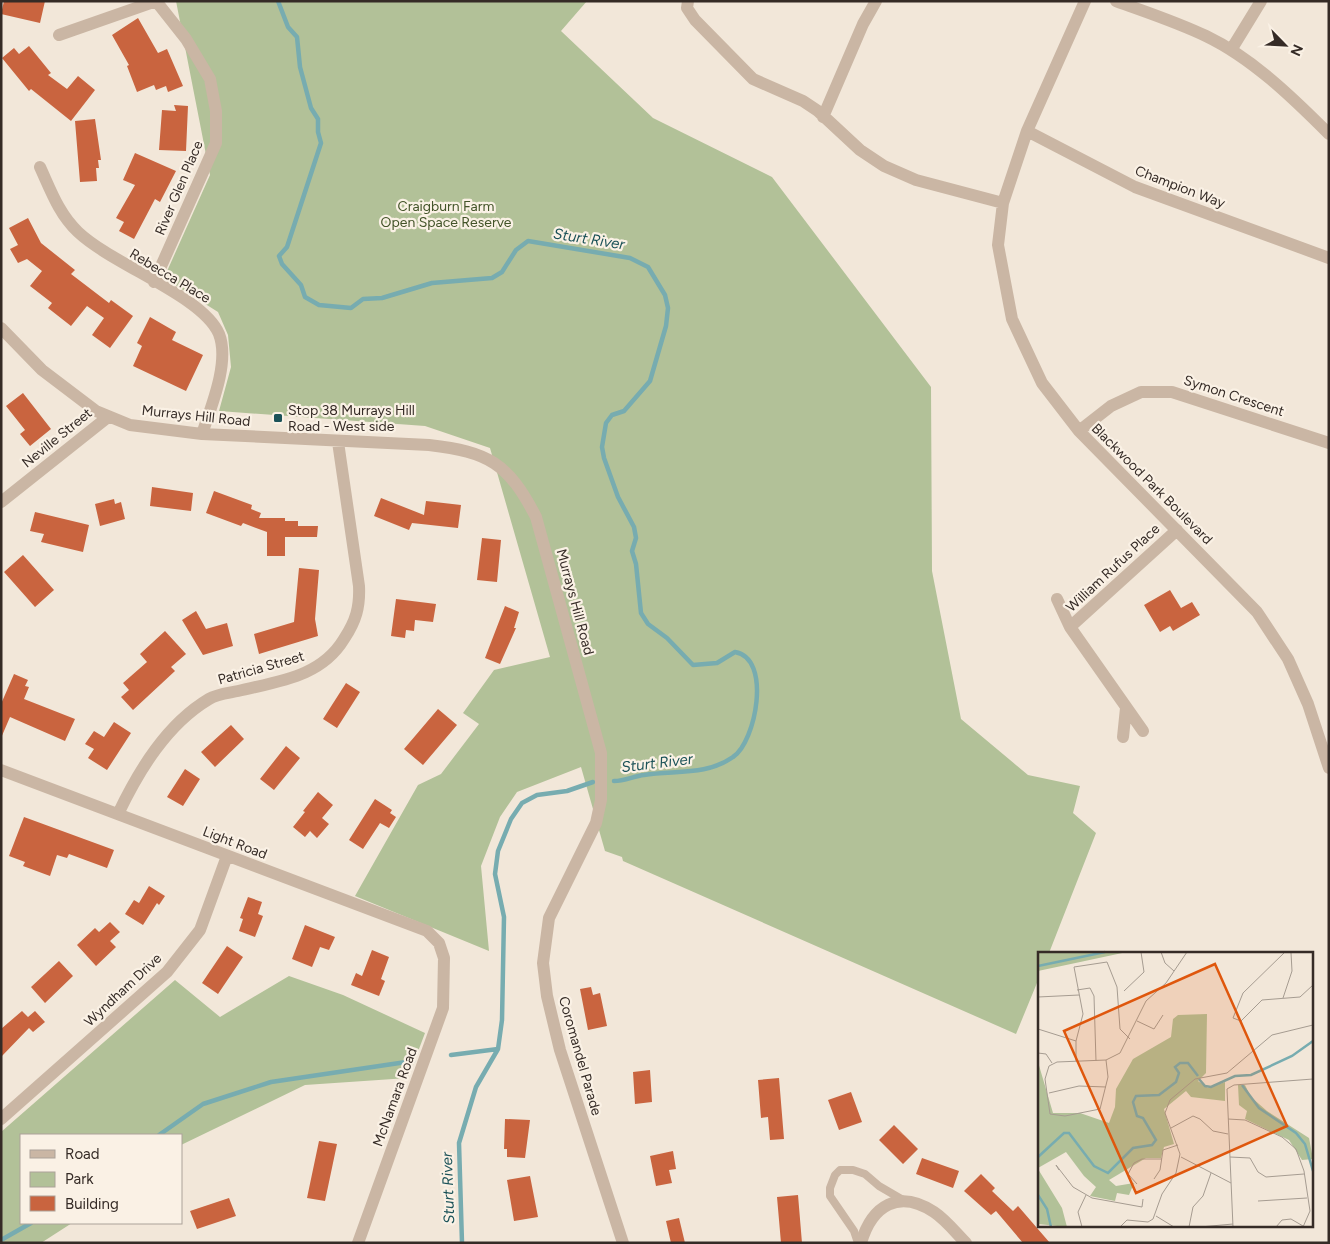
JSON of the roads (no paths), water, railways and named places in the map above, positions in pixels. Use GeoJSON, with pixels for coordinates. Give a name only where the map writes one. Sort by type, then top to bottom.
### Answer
{"type":"FeatureCollection","features":[{"type":"Feature","properties":{"kind":"street"},"geometry":{"type":"LineString","coordinates":[[60,36],[156,1]]}},
{"type":"Feature","properties":{"kind":"street","name":"River Glen Place"},"geometry":{"type":"LineString","coordinates":[[154,282],[216,143],[216,111],[210,79],[186,39],[156,1]]}},
{"type":"Feature","properties":{"kind":"street"},"geometry":{"type":"LineString","coordinates":[[688,1],[687,8],[695,20],[754,79],[803,101],[860,150],[900,174],[1003,203]]}},
{"type":"Feature","properties":{"kind":"street"},"geometry":{"type":"LineString","coordinates":[[823,117],[863,24],[876,1]]}},
{"type":"Feature","properties":{"kind":"street","name":"Blackwood Park Boulevard"},"geometry":{"type":"LineString","coordinates":[[1085,1],[1027,131],[1003,203],[998,245],[1012,320],[1042,383],[1079,431],[1257,612],[1288,659],[1308,704],[1329,768]]}},
{"type":"Feature","properties":{"kind":"street"},"geometry":{"type":"LineString","coordinates":[[1116,1],[1188,28],[1231,50],[1271,82],[1329,134]]}},
{"type":"Feature","properties":{"kind":"street"},"geometry":{"type":"LineString","coordinates":[[1231,50],[1262,1]]}},
{"type":"Feature","properties":{"kind":"street","name":"Champion Way"},"geometry":{"type":"LineString","coordinates":[[1027,131],[1135,187],[1329,258]]}},
{"type":"Feature","properties":{"kind":"street","name":"Rebecca Place"},"geometry":{"type":"LineString","coordinates":[[40,167],[61,213],[79,233],[111,258],[193,304],[209,317],[219,335],[222,356],[220,376],[202,434]]}},
{"type":"Feature","properties":{"kind":"street","name":"Murrays Hill Road"},"geometry":{"type":"LineString","coordinates":[[1,328],[42,370],[96,411],[130,425],[202,434],[460,448],[487,458],[503,470],[520,488],[536,517],[601,757],[601,793]]}},
{"type":"Feature","properties":{"kind":"street","name":"Symon Crescent"},"geometry":{"type":"LineString","coordinates":[[1079,431],[1111,406],[1142,392],[1172,392],[1329,443]]}},
{"type":"Feature","properties":{"kind":"street","name":"Neville Street"},"geometry":{"type":"LineString","coordinates":[[1,502],[108,416]]}},
{"type":"Feature","properties":{"kind":"street","name":"Patricia Street"},"geometry":{"type":"LineString","coordinates":[[118,814],[128,793],[163,738],[186,716],[211,698],[311,670],[329,660],[354,624],[360,603],[359,586],[338,442]]}},
{"type":"Feature","properties":{"kind":"street","name":"William Rufus Place"},"geometry":{"type":"LineString","coordinates":[[1070,628],[1177,530]]}},
{"type":"Feature","properties":{"kind":"street","name":"William Rufus Place"},"geometry":{"type":"LineString","coordinates":[[1056,599],[1070,628],[1143,731]]}},
{"type":"Feature","properties":{"kind":"street"},"geometry":{"type":"LineString","coordinates":[[1123,737],[1126,708]]}},
{"type":"Feature","properties":{"kind":"street","name":"Light Road"},"geometry":{"type":"LineString","coordinates":[[1,770],[427,931],[439,943],[444,958]]}},
{"type":"Feature","properties":{"kind":"street","name":"Coromandel Parade"},"geometry":{"type":"LineString","coordinates":[[601,793],[596,823],[549,918],[543,964],[547,996],[560,1050],[623,1243]]}},
{"type":"Feature","properties":{"kind":"street","name":"Wyndham Drive"},"geometry":{"type":"LineString","coordinates":[[1,1119],[167,972],[200,930],[227,856]]}},
{"type":"Feature","properties":{"kind":"street","name":"McNamara Road"},"geometry":{"type":"LineString","coordinates":[[358,1243],[443,1008],[444,958]]}},
{"type":"Feature","properties":{"kind":"street"},"geometry":{"type":"LineString","coordinates":[[859,1243],[874,1212],[903,1200],[934,1212],[966,1243]]}},
{"type":"Feature","properties":{"kind":"lane"},"geometry":{"type":"LineString","coordinates":[[859,1243],[854,1232],[830,1196],[830,1188],[835,1175],[840,1170],[853,1170],[865,1174],[879,1186],[903,1200]]}},
{"type":"Feature","properties":{"kind":"waterway","name":"Sturt River"},"geometry":{"type":"LineString","coordinates":[[278,1],[288,27],[297,37],[300,67],[311,108],[318,119],[318,132],[321,143],[287,247],[279,256],[282,264],[301,285],[305,297],[319,305],[351,308],[363,299],[382,298],[432,283],[492,278],[502,272],[516,250],[528,241],[630,258],[648,267],[665,295],[668,308],[666,326],[650,381],[624,411],[612,415],[606,423],[602,447],[604,458],[618,497],[634,527],[636,538],[632,551],[636,564],[641,613],[648,624],[667,638],[693,665],[717,663],[735,652],[746,658],[754,669],[757,684],[756,701],[748,735],[741,748],[733,757],[723,763],[701,770],[644,775],[614,781]]}},
{"type":"Feature","properties":{"kind":"waterway","name":"Sturt River"},"geometry":{"type":"LineString","coordinates":[[462,1243],[459,1143],[476,1087],[498,1049],[502,1020],[504,917],[495,874],[498,851],[511,819],[522,803],[537,795],[567,791],[593,782]]}},
{"type":"Feature","properties":{"kind":"waterway"},"geometry":{"type":"LineString","coordinates":[[451,1055],[498,1049]]}},
{"type":"Feature","properties":{"kind":"waterway"},"geometry":{"type":"LineString","coordinates":[[160,1134],[203,1104],[271,1082],[413,1061]]}},
{"type":"Feature","properties":{"kind":"waterway"},"geometry":{"type":"LineString","coordinates":[[1,1240],[29,1224]]}},
{"type":"Feature","properties":{"kind":"place","name":"Stop 38 Murrays Hill Road - West side"},"geometry":{"type":"Point","coordinates":[278,418]}},
{"type":"Feature","properties":{"kind":"park label","name":"Craigburn Farm Open Space Reserve"},"geometry":{"type":"Point","coordinates":[446,214]}}]}
